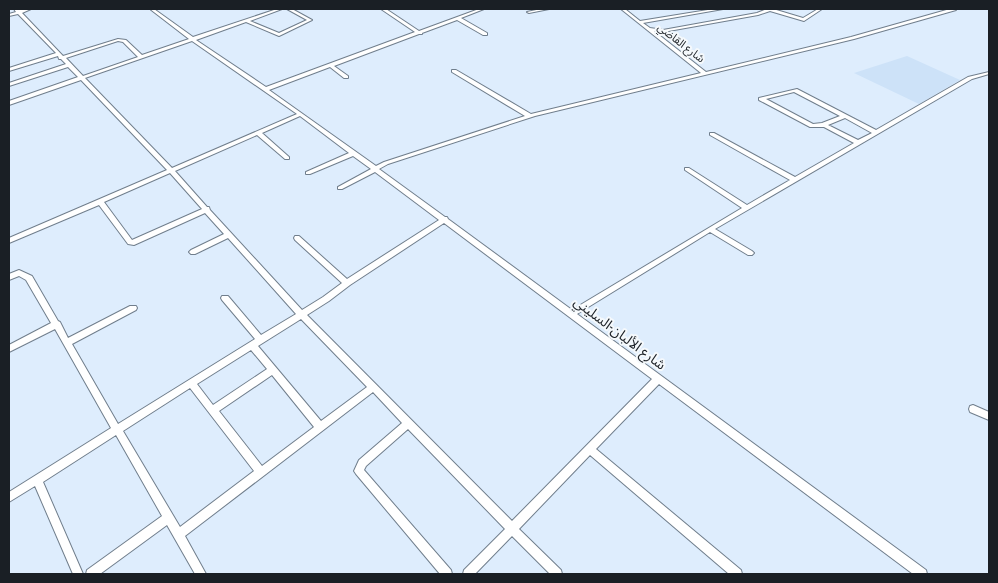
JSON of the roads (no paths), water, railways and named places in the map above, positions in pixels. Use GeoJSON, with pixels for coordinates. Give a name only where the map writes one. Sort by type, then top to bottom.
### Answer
{"type":"FeatureCollection","features":[{"type":"Feature","properties":{"kind":"street"},"geometry":{"type":"LineString","coordinates":[[9,15],[17,10],[29,9]]}},
{"type":"Feature","properties":{"kind":"street","name":"شارع الألبان-السليني"},"geometry":{"type":"LineString","coordinates":[[152,9],[192,39],[302,114],[922,574]]}},
{"type":"Feature","properties":{"kind":"street"},"geometry":{"type":"LineString","coordinates":[[9,103],[280,9]]}},
{"type":"Feature","properties":{"kind":"street"},"geometry":{"type":"LineString","coordinates":[[246,21],[278,35],[310,20],[289,9]]}},
{"type":"Feature","properties":{"kind":"street"},"geometry":{"type":"LineString","coordinates":[[383,9],[420,33]]}},
{"type":"Feature","properties":{"kind":"street"},"geometry":{"type":"LineString","coordinates":[[266,90],[482,9]]}},
{"type":"Feature","properties":{"kind":"street"},"geometry":{"type":"LineString","coordinates":[[529,12],[547,9]]}},
{"type":"Feature","properties":{"kind":"street","name":"شارع القاضي"},"geometry":{"type":"LineString","coordinates":[[623,9],[704,73]]}},
{"type":"Feature","properties":{"kind":"street"},"geometry":{"type":"LineString","coordinates":[[640,22],[721,9]]}},
{"type":"Feature","properties":{"kind":"street"},"geometry":{"type":"LineString","coordinates":[[758,9],[769,10],[804,20],[820,9]]}},
{"type":"Feature","properties":{"kind":"street"},"geometry":{"type":"LineString","coordinates":[[340,188],[386,163],[530,116],[852,38],[954,9]]}},
{"type":"Feature","properties":{"kind":"street"},"geometry":{"type":"LineString","coordinates":[[17,10],[170,170],[372,388],[557,574]]}},
{"type":"Feature","properties":{"kind":"street"},"geometry":{"type":"LineString","coordinates":[[648,29],[663,31],[769,10]]}},
{"type":"Feature","properties":{"kind":"street"},"geometry":{"type":"LineString","coordinates":[[677,16],[691,26]]}},
{"type":"Feature","properties":{"kind":"street"},"geometry":{"type":"LineString","coordinates":[[457,18],[485,34]]}},
{"type":"Feature","properties":{"kind":"street"},"geometry":{"type":"LineString","coordinates":[[9,70],[118,40],[124,41],[141,57]]}},
{"type":"Feature","properties":{"kind":"street"},"geometry":{"type":"LineString","coordinates":[[9,84],[68,65]]}},
{"type":"Feature","properties":{"kind":"street"},"geometry":{"type":"LineString","coordinates":[[330,66],[346,77]]}},
{"type":"Feature","properties":{"kind":"street"},"geometry":{"type":"LineString","coordinates":[[454,71],[530,116]]}},
{"type":"Feature","properties":{"kind":"street"},"geometry":{"type":"LineString","coordinates":[[572,314],[747,208],[970,78],[989,74]]}},
{"type":"Feature","properties":{"kind":"street"},"geometry":{"type":"LineString","coordinates":[[761,99],[795,90],[877,133]]}},
{"type":"Feature","properties":{"kind":"street"},"geometry":{"type":"LineString","coordinates":[[761,99],[816,127],[845,116]]}},
{"type":"Feature","properties":{"kind":"street"},"geometry":{"type":"LineString","coordinates":[[761,99],[812,126],[824,125],[859,143]]}},
{"type":"Feature","properties":{"kind":"street"},"geometry":{"type":"LineString","coordinates":[[9,241],[302,114]]}},
{"type":"Feature","properties":{"kind":"street"},"geometry":{"type":"LineString","coordinates":[[258,133],[287,158]]}},
{"type":"Feature","properties":{"kind":"street"},"geometry":{"type":"LineString","coordinates":[[712,134],[795,180]]}},
{"type":"Feature","properties":{"kind":"street"},"geometry":{"type":"LineString","coordinates":[[308,173],[354,153]]}},
{"type":"Feature","properties":{"kind":"street"},"geometry":{"type":"LineString","coordinates":[[687,169],[747,208]]}},
{"type":"Feature","properties":{"kind":"street"},"geometry":{"type":"LineString","coordinates":[[100,202],[130,242],[134,243],[206,209]]}},
{"type":"Feature","properties":{"kind":"street"},"geometry":{"type":"LineString","coordinates":[[9,497],[302,314],[445,219]]}},
{"type":"Feature","properties":{"kind":"street"},"geometry":{"type":"LineString","coordinates":[[710,230],[750,253]]}},
{"type":"Feature","properties":{"kind":"street"},"geometry":{"type":"LineString","coordinates":[[192,252],[229,234]]}},
{"type":"Feature","properties":{"kind":"street"},"geometry":{"type":"LineString","coordinates":[[297,238],[347,283]]}},
{"type":"Feature","properties":{"kind":"street"},"geometry":{"type":"LineString","coordinates":[[9,277],[19,273],[26,275],[68,342],[201,574]]}},
{"type":"Feature","properties":{"kind":"street"},"geometry":{"type":"LineString","coordinates":[[225,298],[273,370],[320,427]]}},
{"type":"Feature","properties":{"kind":"street"},"geometry":{"type":"LineString","coordinates":[[68,342],[133,308]]}},
{"type":"Feature","properties":{"kind":"street"},"geometry":{"type":"LineString","coordinates":[[9,349],[57,324]]}},
{"type":"Feature","properties":{"kind":"street"},"geometry":{"type":"LineString","coordinates":[[212,410],[273,370]]}},
{"type":"Feature","properties":{"kind":"street"},"geometry":{"type":"LineString","coordinates":[[468,574],[658,379]]}},
{"type":"Feature","properties":{"kind":"street"},"geometry":{"type":"LineString","coordinates":[[191,383],[261,472]]}},
{"type":"Feature","properties":{"kind":"street"},"geometry":{"type":"LineString","coordinates":[[178,536],[372,388]]}},
{"type":"Feature","properties":{"kind":"street"},"geometry":{"type":"LineString","coordinates":[[973,409],[989,416]]}},
{"type":"Feature","properties":{"kind":"street"},"geometry":{"type":"LineString","coordinates":[[407,424],[362,463],[359,471],[447,574]]}},
{"type":"Feature","properties":{"kind":"street"},"geometry":{"type":"LineString","coordinates":[[590,449],[736,574]]}},
{"type":"Feature","properties":{"kind":"street"},"geometry":{"type":"LineString","coordinates":[[36,480],[78,574]]}},
{"type":"Feature","properties":{"kind":"street"},"geometry":{"type":"LineString","coordinates":[[91,574],[168,518]]}}]}
